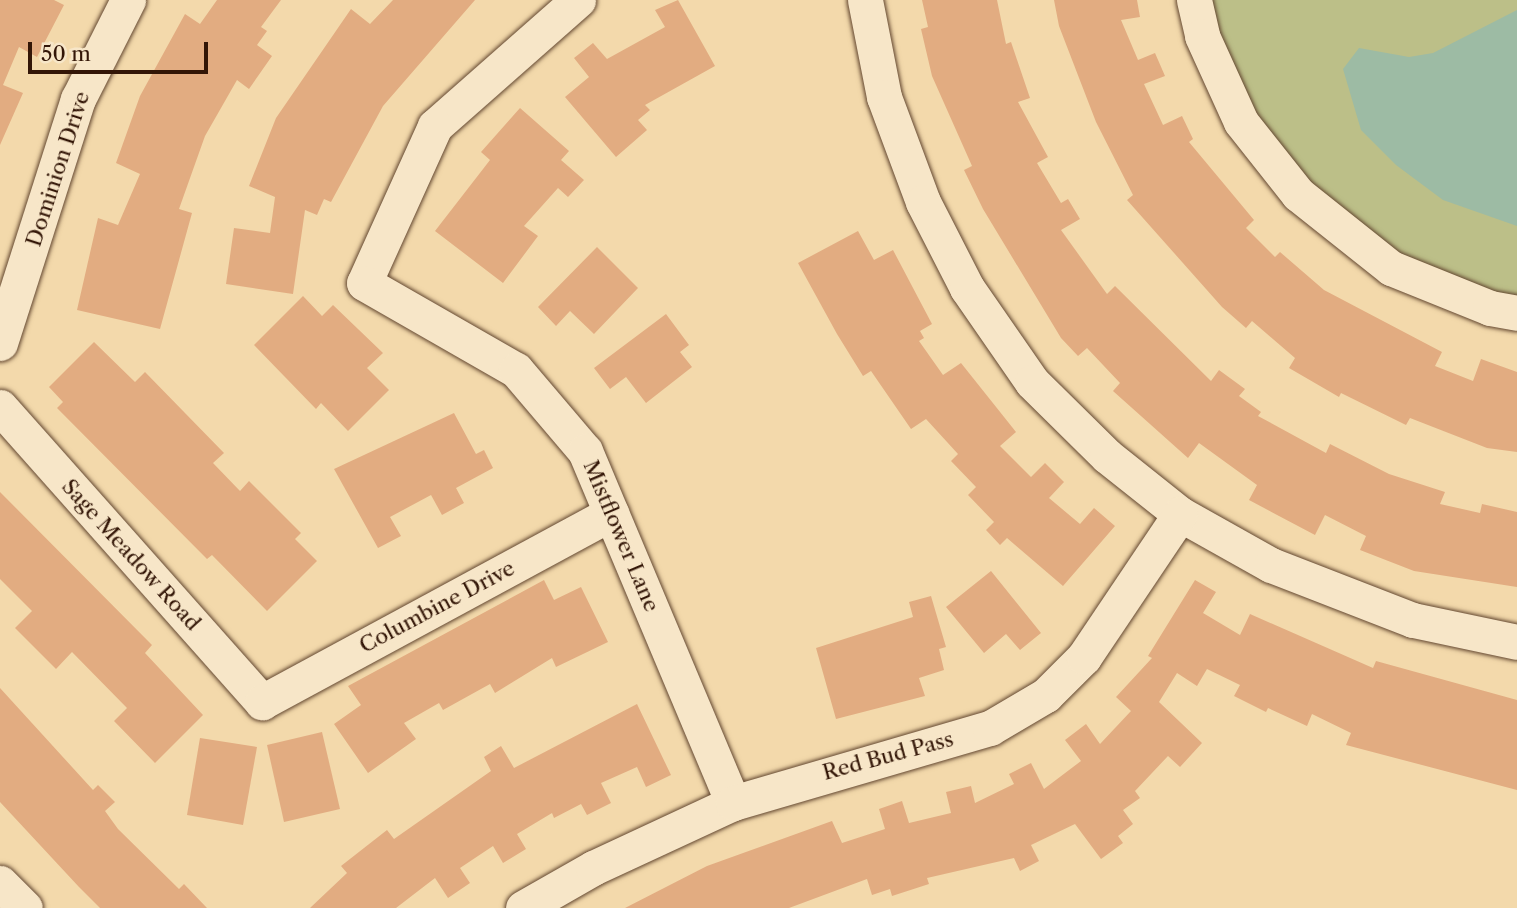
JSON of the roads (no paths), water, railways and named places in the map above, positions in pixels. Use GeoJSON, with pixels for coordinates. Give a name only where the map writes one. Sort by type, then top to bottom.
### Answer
{"type":"FeatureCollection","features":[{"type":"Feature","properties":{"kind":"street","name":"Dominion Drive"},"geometry":{"type":"LineString","coordinates":[[0,343],[79,99],[128,0]]}},
{"type":"Feature","properties":{"kind":"street","name":"Mistflower Lane"},"geometry":{"type":"LineString","coordinates":[[578,0],[435,126],[364,283],[516,370],[585,451],[733,803]]}},
{"type":"Feature","properties":{"kind":"street"},"geometry":{"type":"LineString","coordinates":[[865,0],[884,97],[923,202],[967,288],[1032,382],[1107,456],[1180,514],[1271,565],[1336,593],[1413,620],[1517,642]]}},
{"type":"Feature","properties":{"kind":"street"},"geometry":{"type":"LineString","coordinates":[[1194,0],[1202,36],[1241,122],[1298,194],[1391,268],[1490,308],[1517,313]]}},
{"type":"Feature","properties":{"kind":"street","name":"Sage Meadow Road"},"geometry":{"type":"LineString","coordinates":[[0,407],[262,702]]}},
{"type":"Feature","properties":{"kind":"street","name":"Columbine Drive"},"geometry":{"type":"LineString","coordinates":[[262,702],[611,513]]}},
{"type":"Feature","properties":{"kind":"street","name":"Red Bud Pass"},"geometry":{"type":"LineString","coordinates":[[523,908],[593,868],[733,803],[989,728],[1046,695],[1084,657],[1180,514]]}},
{"type":"Feature","properties":{"kind":"street"},"geometry":{"type":"LineString","coordinates":[[0,883],[25,908]]}}]}
